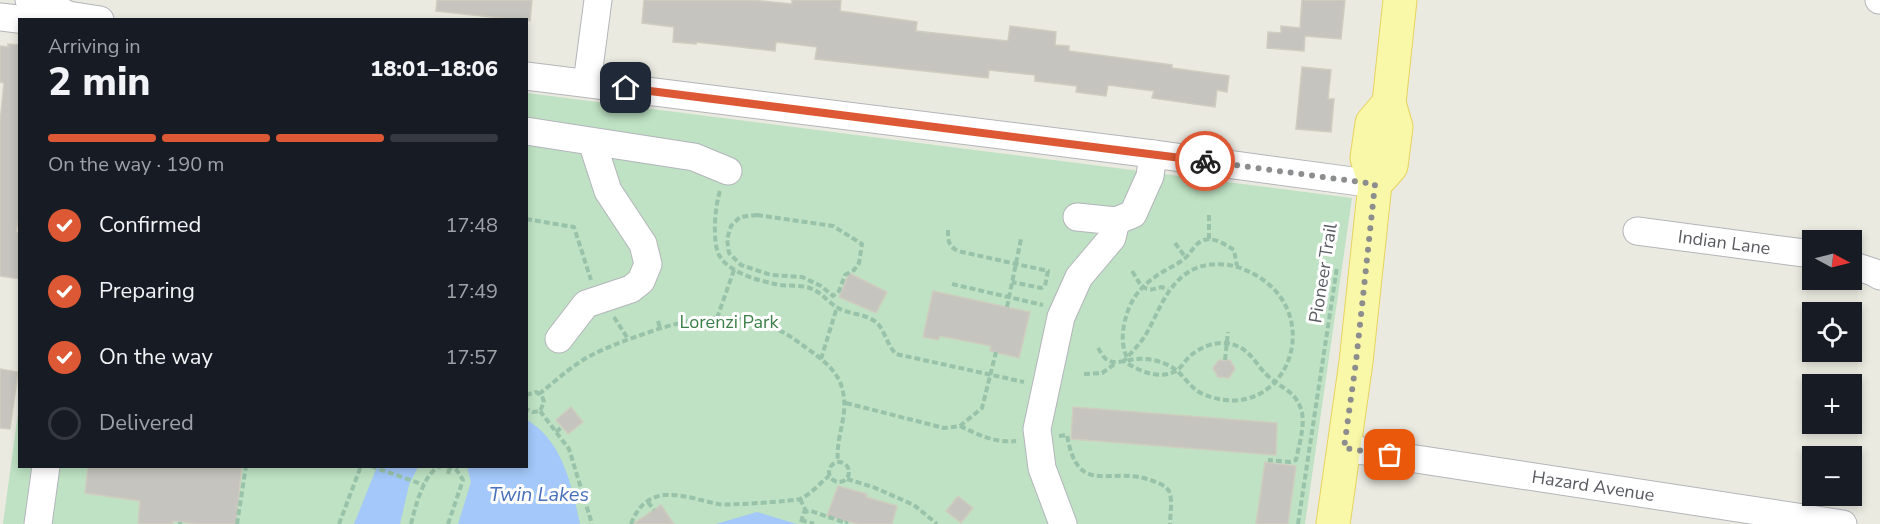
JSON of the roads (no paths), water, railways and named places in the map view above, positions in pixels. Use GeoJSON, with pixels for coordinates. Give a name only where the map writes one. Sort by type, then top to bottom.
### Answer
{"type":"FeatureCollection","features":[{"type":"Feature","properties":{"kind":"main road"},"geometry":{"type":"LineString","coordinates":[[1333,524],[1356,362],[1375,184],[1391,166],[1396,128],[1389,103],[1400,0]]}},
{"type":"Feature","properties":{"kind":"street"},"geometry":{"type":"LineString","coordinates":[[29,0],[44,2],[62,12],[90,18]]}},
{"type":"Feature","properties":{"kind":"street"},"geometry":{"type":"LineString","coordinates":[[588,83],[598,0]]}},
{"type":"Feature","properties":{"kind":"street"},"geometry":{"type":"LineString","coordinates":[[0,17],[18,19]]}},
{"type":"Feature","properties":{"kind":"street"},"geometry":{"type":"LineString","coordinates":[[528,76],[1375,184]]}},
{"type":"Feature","properties":{"kind":"street"},"geometry":{"type":"LineString","coordinates":[[528,131],[694,157],[728,171]]}},
{"type":"Feature","properties":{"kind":"street"},"geometry":{"type":"LineString","coordinates":[[559,339],[586,304],[631,289],[641,281],[648,264],[643,244],[608,191],[592,142]]}},
{"type":"Feature","properties":{"kind":"street"},"geometry":{"type":"LineString","coordinates":[[1077,217],[1116,221],[1133,214],[1150,176],[1153,154]]}},
{"type":"Feature","properties":{"kind":"street"},"geometry":{"type":"LineString","coordinates":[[1063,524],[1042,468],[1037,429],[1061,317],[1079,277],[1112,238],[1116,221]]}},
{"type":"Feature","properties":{"kind":"street","name":"Indian Lane"},"geometry":{"type":"LineString","coordinates":[[1637,231],[1802,253]]}},
{"type":"Feature","properties":{"kind":"street"},"geometry":{"type":"LineString","coordinates":[[1862,268],[1880,276]]}},
{"type":"Feature","properties":{"kind":"street","name":"Hazard Avenue"},"geometry":{"type":"LineString","coordinates":[[1344,448],[1843,524]]}},
{"type":"Feature","properties":{"kind":"street"},"geometry":{"type":"LineString","coordinates":[[38,524],[46,468]]}},
{"type":"Feature","properties":{"kind":"water","name":"Twin Lakes"},"geometry":{"type":"Polygon","coordinates":[[[528,421],[539,429],[557,452],[569,480],[580,524],[458,524],[471,482],[467,468],[528,468],[528,421]]]}},
{"type":"Feature","properties":{"kind":"water"},"geometry":{"type":"Polygon","coordinates":[[[377,468],[418,468],[409,485],[400,524],[354,524],[377,468]]]}},
{"type":"Feature","properties":{"kind":"water"},"geometry":{"type":"Polygon","coordinates":[[[757,512],[797,524],[716,524],[757,512]]]}},
{"type":"Feature","properties":{"kind":"park label","name":"Lorenzi Park"},"geometry":{"type":"Point","coordinates":[729,322]}}]}
